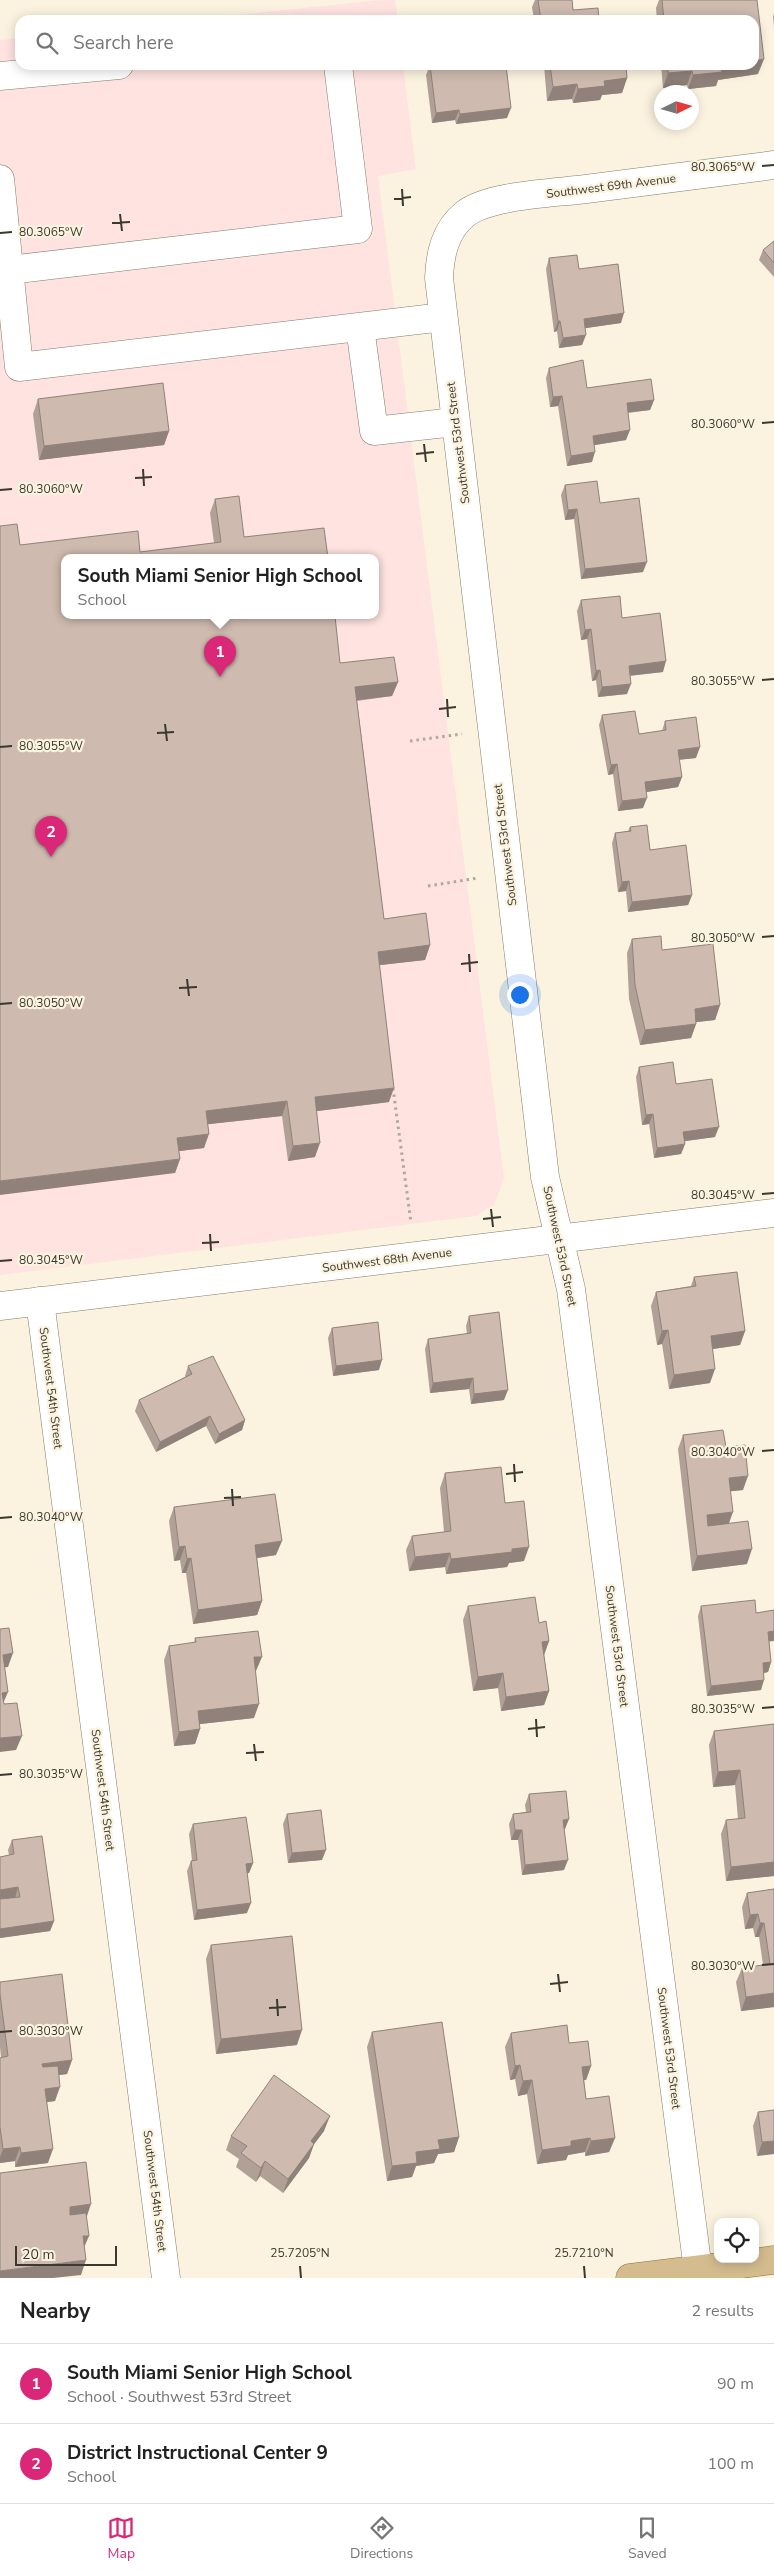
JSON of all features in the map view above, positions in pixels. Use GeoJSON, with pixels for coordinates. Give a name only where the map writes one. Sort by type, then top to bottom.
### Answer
{"type":"FeatureCollection","features":[{"type":"Feature","properties":{"kind":"main road"},"geometry":{"type":"LineString","coordinates":[[630,2278],[774,2260]]}},
{"type":"Feature","properties":{"kind":"street"},"geometry":{"type":"LineString","coordinates":[[0,76],[65,70]]}},
{"type":"Feature","properties":{"kind":"street"},"geometry":{"type":"LineString","coordinates":[[9,270],[358,229],[339,70]]}},
{"type":"Feature","properties":{"kind":"street","name":"Southwest 69th Avenue"},"geometry":{"type":"LineString","coordinates":[[455,224],[476,207],[497,201],[774,165]]}},
{"type":"Feature","properties":{"kind":"street"},"geometry":{"type":"LineString","coordinates":[[0,179],[19,366],[443,317]]}},
{"type":"Feature","properties":{"kind":"street","name":"Southwest 53rd Street"},"geometry":{"type":"LineString","coordinates":[[455,224],[448,235],[440,260],[443,317],[455,422],[545,1177],[571,1289],[698,2270]]}},
{"type":"Feature","properties":{"kind":"street"},"geometry":{"type":"LineString","coordinates":[[360,327],[374,430],[455,422]]}},
{"type":"Feature","properties":{"kind":"street","name":"Southwest 68th Avenue"},"geometry":{"type":"LineString","coordinates":[[0,1306],[774,1213]]}},
{"type":"Feature","properties":{"kind":"street","name":"Southwest 54th Street"},"geometry":{"type":"LineString","coordinates":[[40,1301],[166,2278]]}},
{"type":"Feature","properties":{"kind":"path"},"geometry":{"type":"LineString","coordinates":[[410,741],[462,734]]}},
{"type":"Feature","properties":{"kind":"path"},"geometry":{"type":"LineString","coordinates":[[428,886],[481,878]]}},
{"type":"Feature","properties":{"kind":"path"},"geometry":{"type":"LineString","coordinates":[[393,1087],[411,1224]]}},
{"type":"Feature","properties":{"kind":"shaded area"},"geometry":{"type":"Polygon","coordinates":[[[395,0],[397,15],[238,15],[395,0]]]}},
{"type":"Feature","properties":{"kind":"shaded area"},"geometry":{"type":"Polygon","coordinates":[[[15,38],[15,70],[404,70],[416,169],[378,176],[504,1179],[494,1205],[475,1216],[0,1275],[0,40],[15,38]]]}},
{"type":"Feature","properties":{"kind":"building"},"geometry":{"type":"Polygon","coordinates":[[[538,0],[572,0],[573,10],[598,8],[599,15],[540,15],[538,0]]]}},
{"type":"Feature","properties":{"kind":"building"},"geometry":{"type":"Polygon","coordinates":[[[662,0],[757,0],[759,15],[664,15],[662,0]]]}},
{"type":"Feature","properties":{"kind":"building"},"geometry":{"type":"Polygon","coordinates":[[[759,17],[764,59],[759,60],[759,17]]]}},
{"type":"Feature","properties":{"kind":"building"},"geometry":{"type":"Polygon","coordinates":[[[431,70],[507,70],[511,108],[460,114],[459,110],[436,113],[431,70]]]}},
{"type":"Feature","properties":{"kind":"building"},"geometry":{"type":"Polygon","coordinates":[[[551,70],[626,70],[627,78],[604,81],[605,86],[578,89],[577,84],[553,87],[551,70]]]}},
{"type":"Feature","properties":{"kind":"building"},"geometry":{"type":"Polygon","coordinates":[[[668,70],[722,70],[722,72],[693,75],[692,71],[668,73],[668,70]]]}},
{"type":"Feature","properties":{"kind":"building"},"geometry":{"type":"Polygon","coordinates":[[[774,241],[774,263],[763,250],[774,241]]]}},
{"type":"Feature","properties":{"kind":"building"},"geometry":{"type":"Polygon","coordinates":[[[577,255],[579,269],[618,264],[624,313],[584,319],[586,335],[563,338],[560,321],[558,321],[549,258],[577,255]]]}},
{"type":"Feature","properties":{"kind":"building"},"geometry":{"type":"Polygon","coordinates":[[[583,360],[587,388],[651,379],[654,400],[627,403],[630,430],[593,436],[595,452],[571,456],[562,396],[553,397],[549,368],[583,360]]]}},
{"type":"Feature","properties":{"kind":"building"},"geometry":{"type":"Polygon","coordinates":[[[163,383],[169,431],[44,446],[38,399],[163,383]]]}},
{"type":"Feature","properties":{"kind":"building"},"geometry":{"type":"Polygon","coordinates":[[[597,481],[600,503],[639,498],[647,562],[585,569],[577,509],[568,510],[565,485],[597,481]]]}},
{"type":"Feature","properties":{"kind":"building"},"geometry":{"type":"Polygon","coordinates":[[[239,496],[244,537],[324,528],[327,554],[61,554],[61,619],[335,619],[340,663],[394,657],[398,682],[355,687],[384,919],[426,913],[430,945],[378,952],[394,1088],[315,1097],[320,1143],[293,1146],[287,1101],[206,1111],[209,1134],[177,1138],[180,1159],[0,1181],[0,526],[17,524],[20,545],[138,531],[140,552],[221,542],[215,499],[239,496]]]}},
{"type":"Feature","properties":{"kind":"building"},"geometry":{"type":"Polygon","coordinates":[[[620,596],[622,618],[660,613],[666,661],[629,666],[631,684],[602,687],[600,670],[596,671],[591,629],[585,630],[581,600],[620,596]]]}},
{"type":"Feature","properties":{"kind":"building"},"geometry":{"type":"Polygon","coordinates":[[[635,711],[639,734],[666,730],[665,721],[696,717],[700,747],[678,750],[682,777],[645,782],[647,798],[622,801],[617,764],[611,765],[602,715],[635,711]]]}},
{"type":"Feature","properties":{"kind":"building"},"geometry":{"type":"Polygon","coordinates":[[[647,825],[650,850],[686,845],[692,895],[632,902],[629,881],[622,882],[615,833],[631,831],[630,827],[647,825]]]}},
{"type":"Feature","properties":{"kind":"building"},"geometry":{"type":"Polygon","coordinates":[[[661,936],[662,950],[713,944],[720,1005],[695,1009],[696,1024],[645,1030],[635,985],[632,939],[661,936]]]}},
{"type":"Feature","properties":{"kind":"building"},"geometry":{"type":"Polygon","coordinates":[[[673,1062],[676,1084],[712,1079],[719,1127],[683,1132],[685,1144],[657,1148],[653,1114],[646,1115],[639,1067],[673,1062]]]}},
{"type":"Feature","properties":{"kind":"building"},"geometry":{"type":"Polygon","coordinates":[[[737,1272],[745,1331],[711,1336],[715,1369],[674,1375],[668,1330],[662,1331],[656,1292],[696,1286],[694,1277],[737,1272]]]}},
{"type":"Feature","properties":{"kind":"building"},"geometry":{"type":"Polygon","coordinates":[[[499,1312],[508,1390],[474,1394],[473,1378],[433,1383],[428,1339],[471,1333],[469,1316],[499,1312]]]}},
{"type":"Feature","properties":{"kind":"building"},"geometry":{"type":"Polygon","coordinates":[[[378,1322],[382,1360],[336,1366],[332,1328],[378,1322]]]}},
{"type":"Feature","properties":{"kind":"building"},"geometry":{"type":"Polygon","coordinates":[[[213,1356],[245,1420],[219,1434],[210,1416],[160,1442],[139,1400],[192,1374],[188,1366],[213,1356]]]}},
{"type":"Feature","properties":{"kind":"building"},"geometry":{"type":"Polygon","coordinates":[[[723,1430],[726,1447],[745,1445],[748,1476],[729,1478],[733,1512],[707,1515],[708,1526],[748,1521],[752,1549],[697,1556],[683,1435],[723,1430]]]}},
{"type":"Feature","properties":{"kind":"building"},"geometry":{"type":"Polygon","coordinates":[[[501,1467],[505,1503],[524,1501],[529,1547],[512,1549],[512,1552],[451,1559],[450,1553],[415,1557],[412,1536],[451,1531],[445,1473],[501,1467]]]}},
{"type":"Feature","properties":{"kind":"building"},"geometry":{"type":"Polygon","coordinates":[[[275,1494],[282,1541],[255,1545],[262,1601],[198,1610],[191,1558],[187,1559],[185,1546],[179,1547],[174,1507],[275,1494]]]}},
{"type":"Feature","properties":{"kind":"building"},"geometry":{"type":"Polygon","coordinates":[[[535,1597],[539,1623],[546,1621],[549,1641],[542,1642],[549,1691],[506,1697],[503,1673],[478,1677],[468,1606],[535,1597]]]}},
{"type":"Feature","properties":{"kind":"building"},"geometry":{"type":"Polygon","coordinates":[[[755,1600],[756,1613],[774,1610],[774,1631],[768,1632],[771,1662],[763,1663],[764,1680],[711,1686],[701,1606],[755,1600]]]}},
{"type":"Feature","properties":{"kind":"building"},"geometry":{"type":"Polygon","coordinates":[[[9,1628],[13,1653],[3,1655],[8,1692],[2,1693],[4,1704],[17,1703],[22,1736],[0,1738],[0,1629],[9,1628]]]}},
{"type":"Feature","properties":{"kind":"building"},"geometry":{"type":"Polygon","coordinates":[[[258,1631],[262,1657],[254,1657],[259,1704],[198,1711],[200,1729],[179,1732],[169,1646],[196,1642],[195,1638],[258,1631]]]}},
{"type":"Feature","properties":{"kind":"building"},"geometry":{"type":"Polygon","coordinates":[[[774,1724],[774,1862],[731,1867],[726,1820],[745,1818],[740,1770],[718,1772],[714,1731],[774,1724]]]}},
{"type":"Feature","properties":{"kind":"building"},"geometry":{"type":"Polygon","coordinates":[[[566,1791],[569,1819],[563,1820],[568,1860],[525,1865],[522,1830],[515,1830],[513,1814],[531,1812],[529,1794],[566,1791]]]}},
{"type":"Feature","properties":{"kind":"building"},"geometry":{"type":"Polygon","coordinates":[[[321,1810],[326,1850],[292,1853],[287,1814],[321,1810]]]}},
{"type":"Feature","properties":{"kind":"building"},"geometry":{"type":"Polygon","coordinates":[[[246,1817],[253,1863],[246,1864],[251,1903],[197,1910],[191,1861],[197,1860],[193,1824],[246,1817]]]}},
{"type":"Feature","properties":{"kind":"building"},"geometry":{"type":"Polygon","coordinates":[[[42,1836],[54,1921],[0,1929],[0,1899],[20,1897],[18,1887],[0,1890],[0,1857],[14,1854],[12,1840],[42,1836]]]}},
{"type":"Feature","properties":{"kind":"building"},"geometry":{"type":"Polygon","coordinates":[[[774,1889],[774,1993],[746,1997],[742,1968],[770,1964],[764,1923],[760,1923],[758,1914],[750,1915],[747,1893],[774,1889]]]}},
{"type":"Feature","properties":{"kind":"building"},"geometry":{"type":"Polygon","coordinates":[[[292,1936],[302,2030],[221,2039],[211,1945],[292,1936]]]}},
{"type":"Feature","properties":{"kind":"building"},"geometry":{"type":"Polygon","coordinates":[[[62,1974],[72,2060],[42,2064],[43,2067],[58,2066],[60,2087],[45,2089],[53,2149],[21,2153],[20,2147],[3,2149],[0,2127],[0,2058],[8,2056],[0,1982],[62,1974]]]}},
{"type":"Feature","properties":{"kind":"building"},"geometry":{"type":"Polygon","coordinates":[[[442,2022],[459,2137],[438,2140],[440,2149],[416,2152],[417,2163],[392,2166],[372,2032],[442,2022]]]}},
{"type":"Feature","properties":{"kind":"building"},"geometry":{"type":"Polygon","coordinates":[[[567,2025],[569,2043],[588,2041],[591,2066],[582,2067],[586,2099],[609,2096],[615,2138],[591,2141],[590,2138],[571,2141],[571,2146],[542,2150],[532,2080],[523,2081],[520,2065],[515,2066],[511,2033],[567,2025]]]}},
{"type":"Feature","properties":{"kind":"building"},"geometry":{"type":"Polygon","coordinates":[[[274,2075],[330,2116],[311,2141],[314,2144],[288,2179],[265,2161],[261,2168],[241,2153],[247,2146],[231,2136],[274,2075]]]}},
{"type":"Feature","properties":{"kind":"building"},"geometry":{"type":"Polygon","coordinates":[[[774,2110],[774,2141],[762,2142],[758,2112],[774,2110]]]}},
{"type":"Feature","properties":{"kind":"building"},"geometry":{"type":"Polygon","coordinates":[[[86,2162],[91,2204],[70,2207],[70,2215],[86,2213],[89,2236],[83,2236],[86,2260],[0,2271],[0,2173],[86,2162]]]}},
{"type":"Feature","properties":{"kind":"place","name":"South Miami Senior High School"},"geometry":{"type":"Point","coordinates":[220,677]}},
{"type":"Feature","properties":{"kind":"place","name":"District Instructional Center 9"},"geometry":{"type":"Point","coordinates":[51,857]}}]}
